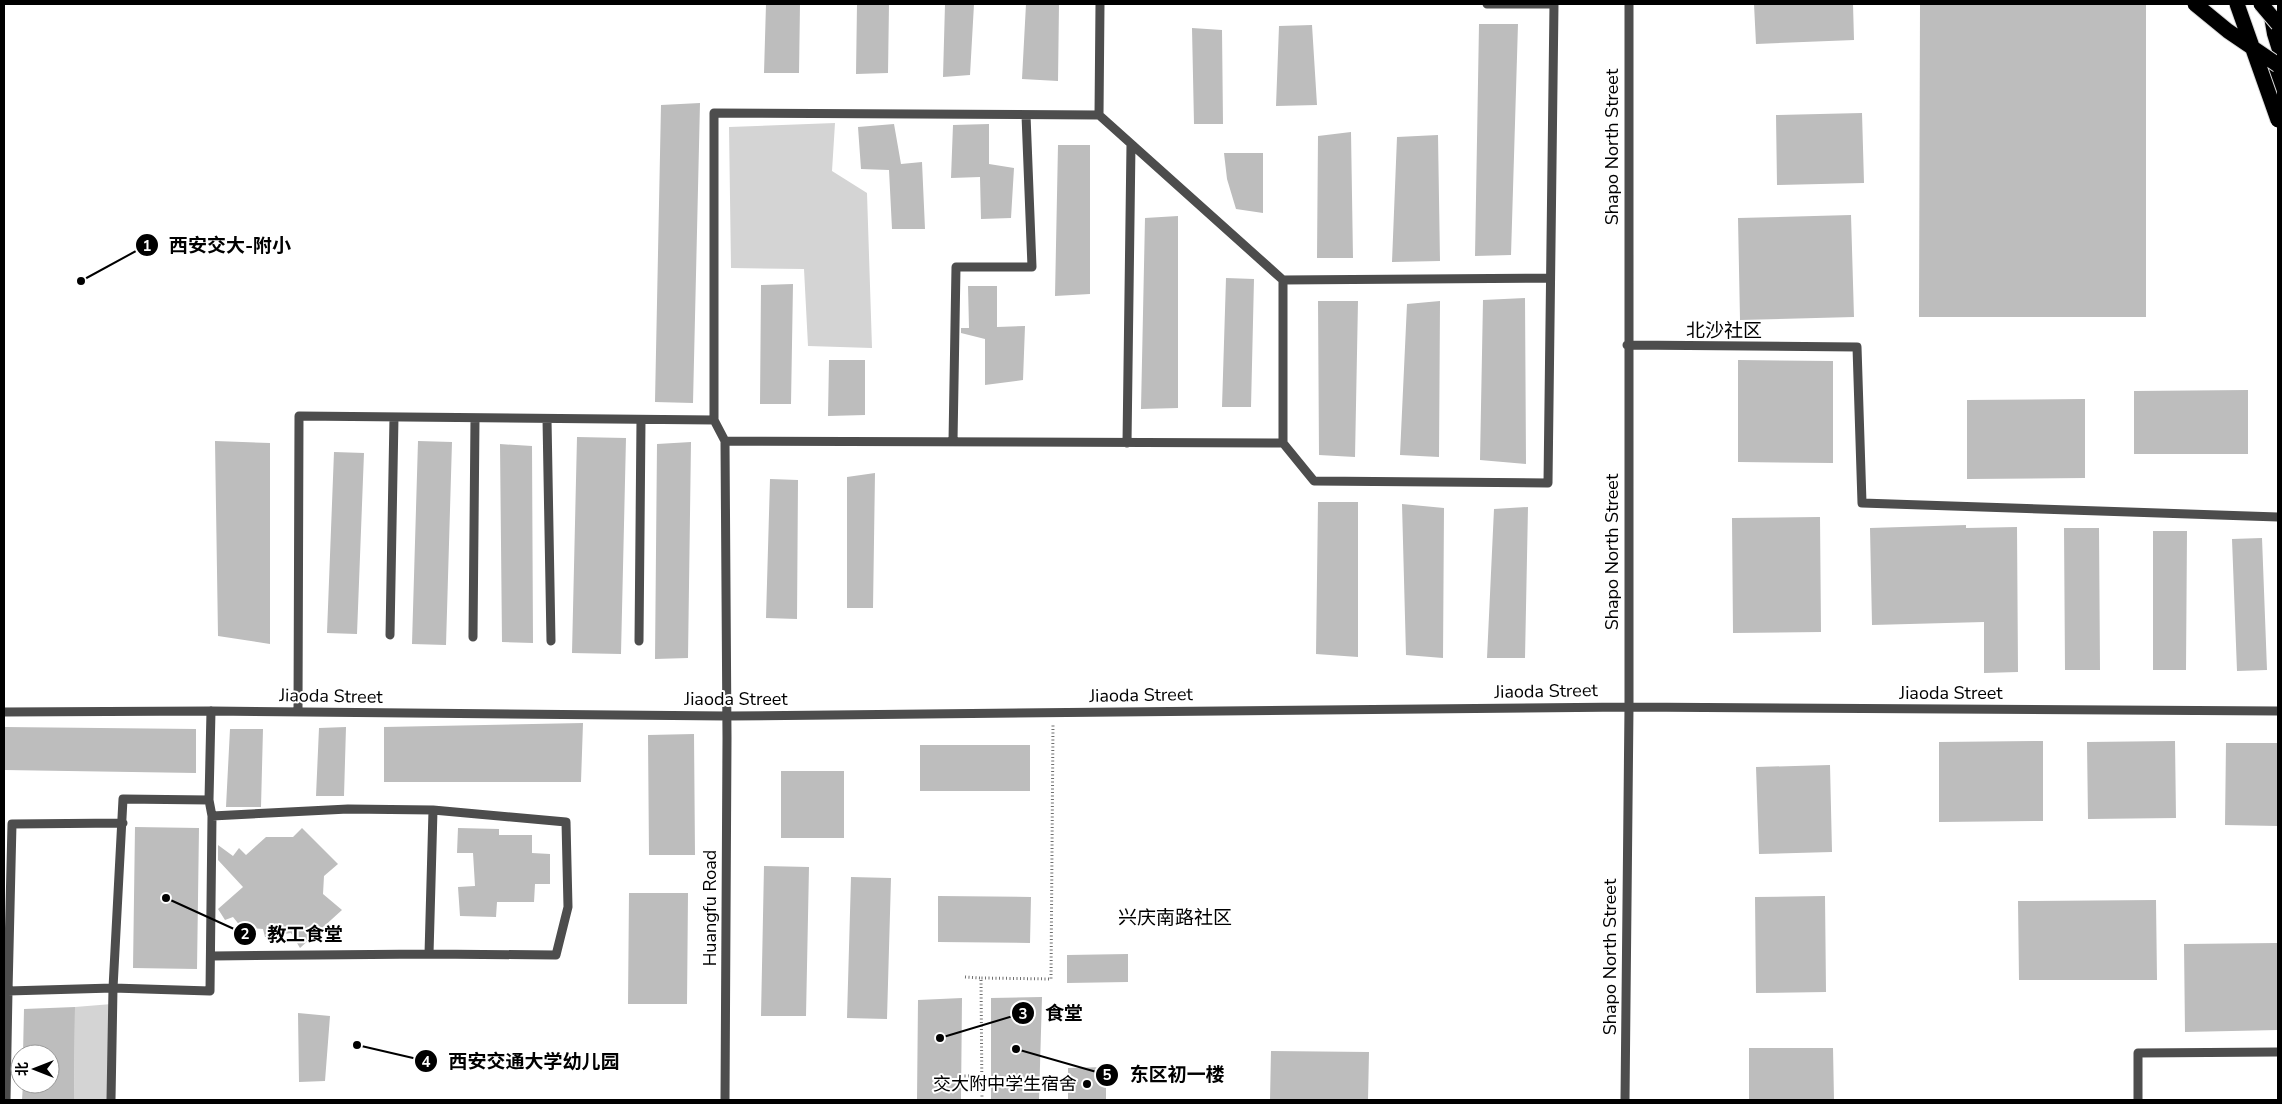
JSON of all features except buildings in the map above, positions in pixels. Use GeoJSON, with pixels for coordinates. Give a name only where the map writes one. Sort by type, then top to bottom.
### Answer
{"type":"FeatureCollection","features":[{"type":"Feature","properties":{"kind":"highway"},"geometry":{"type":"LineString","coordinates":[[2196,4],[2228,31],[2278,65]]}},
{"type":"Feature","properties":{"kind":"highway"},"geometry":{"type":"LineString","coordinates":[[2238,4],[2278,120]]}},
{"type":"Feature","properties":{"kind":"highway"},"geometry":{"type":"LineString","coordinates":[[2261,4],[2278,24]]}},
{"type":"Feature","properties":{"kind":"main road"},"geometry":{"type":"LineString","coordinates":[[2233,4],[2246,23],[2278,87]]}},
{"type":"Feature","properties":{"kind":"main road"},"geometry":{"type":"LineString","coordinates":[[2268,4],[2278,50]]}},
{"type":"Feature","properties":{"kind":"street"},"geometry":{"type":"LineString","coordinates":[[1099,115],[1100,4]]}},
{"type":"Feature","properties":{"kind":"street"},"geometry":{"type":"LineString","coordinates":[[1283,280],[1283,443],[1314,481],[1548,483],[1554,4],[1487,4]]}},
{"type":"Feature","properties":{"kind":"street","name":"Shapo North Street"},"geometry":{"type":"LineString","coordinates":[[1625,1100],[1629,707],[1627,345],[1629,4]]}},
{"type":"Feature","properties":{"kind":"street"},"geometry":{"type":"LineString","coordinates":[[1283,443],[725,441],[714,420],[714,113],[1099,115],[1283,280],[1550,278]]}},
{"type":"Feature","properties":{"kind":"street"},"geometry":{"type":"LineString","coordinates":[[953,441],[956,267],[1032,267],[1026,115]]}},
{"type":"Feature","properties":{"kind":"street"},"geometry":{"type":"LineString","coordinates":[[1127,443],[1131,144]]}},
{"type":"Feature","properties":{"kind":"street"},"geometry":{"type":"LineString","coordinates":[[1627,345],[1857,347],[1862,503],[2278,517]]}},
{"type":"Feature","properties":{"kind":"street"},"geometry":{"type":"LineString","coordinates":[[298,712],[299,416],[714,420]]}},
{"type":"Feature","properties":{"kind":"street"},"geometry":{"type":"LineString","coordinates":[[390,635],[394,417]]}},
{"type":"Feature","properties":{"kind":"street"},"geometry":{"type":"LineString","coordinates":[[473,637],[475,418]]}},
{"type":"Feature","properties":{"kind":"street"},"geometry":{"type":"LineString","coordinates":[[547,419],[551,641]]}},
{"type":"Feature","properties":{"kind":"street"},"geometry":{"type":"LineString","coordinates":[[639,641],[641,420]]}},
{"type":"Feature","properties":{"kind":"street","name":"Huangfu Road"},"geometry":{"type":"LineString","coordinates":[[725,441],[727,716],[725,1100]]}},
{"type":"Feature","properties":{"kind":"street","name":"Jiaoda Street"},"geometry":{"type":"LineString","coordinates":[[4,712],[211,711],[727,716],[1629,707],[2278,711]]}},
{"type":"Feature","properties":{"kind":"street"},"geometry":{"type":"LineString","coordinates":[[6,991],[113,988],[210,990],[212,956],[212,816],[209,800],[211,711]]}},
{"type":"Feature","properties":{"kind":"street"},"geometry":{"type":"LineString","coordinates":[[111,1100],[113,988],[123,799],[209,800]]}},
{"type":"Feature","properties":{"kind":"street"},"geometry":{"type":"LineString","coordinates":[[212,816],[348,809],[433,810],[566,822],[568,907],[556,955],[212,956]]}},
{"type":"Feature","properties":{"kind":"street"},"geometry":{"type":"LineString","coordinates":[[429,954],[433,810]]}},
{"type":"Feature","properties":{"kind":"street"},"geometry":{"type":"LineString","coordinates":[[6,1100],[6,991],[12,824],[123,823]]}},
{"type":"Feature","properties":{"kind":"street"},"geometry":{"type":"LineString","coordinates":[[2138,1100],[2138,1053],[2278,1052]]}},
{"type":"Feature","properties":{"kind":"path"},"geometry":{"type":"LineString","coordinates":[[965,977],[1050,979],[1053,713]]}},
{"type":"Feature","properties":{"kind":"path"},"geometry":{"type":"LineString","coordinates":[[981,978],[982,1100]]}},
{"type":"Feature","properties":{"kind":"path"},"geometry":{"type":"LineString","coordinates":[[961,1076],[982,1076]]}},
{"type":"Feature","properties":{"kind":"shaded area"},"geometry":{"type":"Polygon","coordinates":[[[835,123],[832,171],[867,193],[872,348],[808,346],[804,269],[731,268],[729,127],[835,123]]]}},
{"type":"Feature","properties":{"kind":"shaded area"},"geometry":{"type":"Polygon","coordinates":[[[112,1004],[111,1100],[74,1100],[75,1007],[112,1004]]]}},
{"type":"Feature","properties":{"kind":"place","name":"西安交大-附小"},"geometry":{"type":"Point","coordinates":[81,281]}},
{"type":"Feature","properties":{"kind":"place","name":"教工食堂"},"geometry":{"type":"Point","coordinates":[166,898]}},
{"type":"Feature","properties":{"kind":"place","name":"食堂"},"geometry":{"type":"Point","coordinates":[940,1038]}},
{"type":"Feature","properties":{"kind":"place","name":"西安交通大学幼儿园"},"geometry":{"type":"Point","coordinates":[357,1045]}},
{"type":"Feature","properties":{"kind":"place","name":"东区初一楼"},"geometry":{"type":"Point","coordinates":[1016,1049]}},
{"type":"Feature","properties":{"kind":"place","name":"交大附中学生宿舍"},"geometry":{"type":"Point","coordinates":[1087,1084]}},
{"type":"Feature","properties":{"kind":"district","name":"北沙社区"},"geometry":{"type":"Point","coordinates":[1724,330]}},
{"type":"Feature","properties":{"kind":"district","name":"兴庆南路社区"},"geometry":{"type":"Point","coordinates":[1175,917]}}]}
